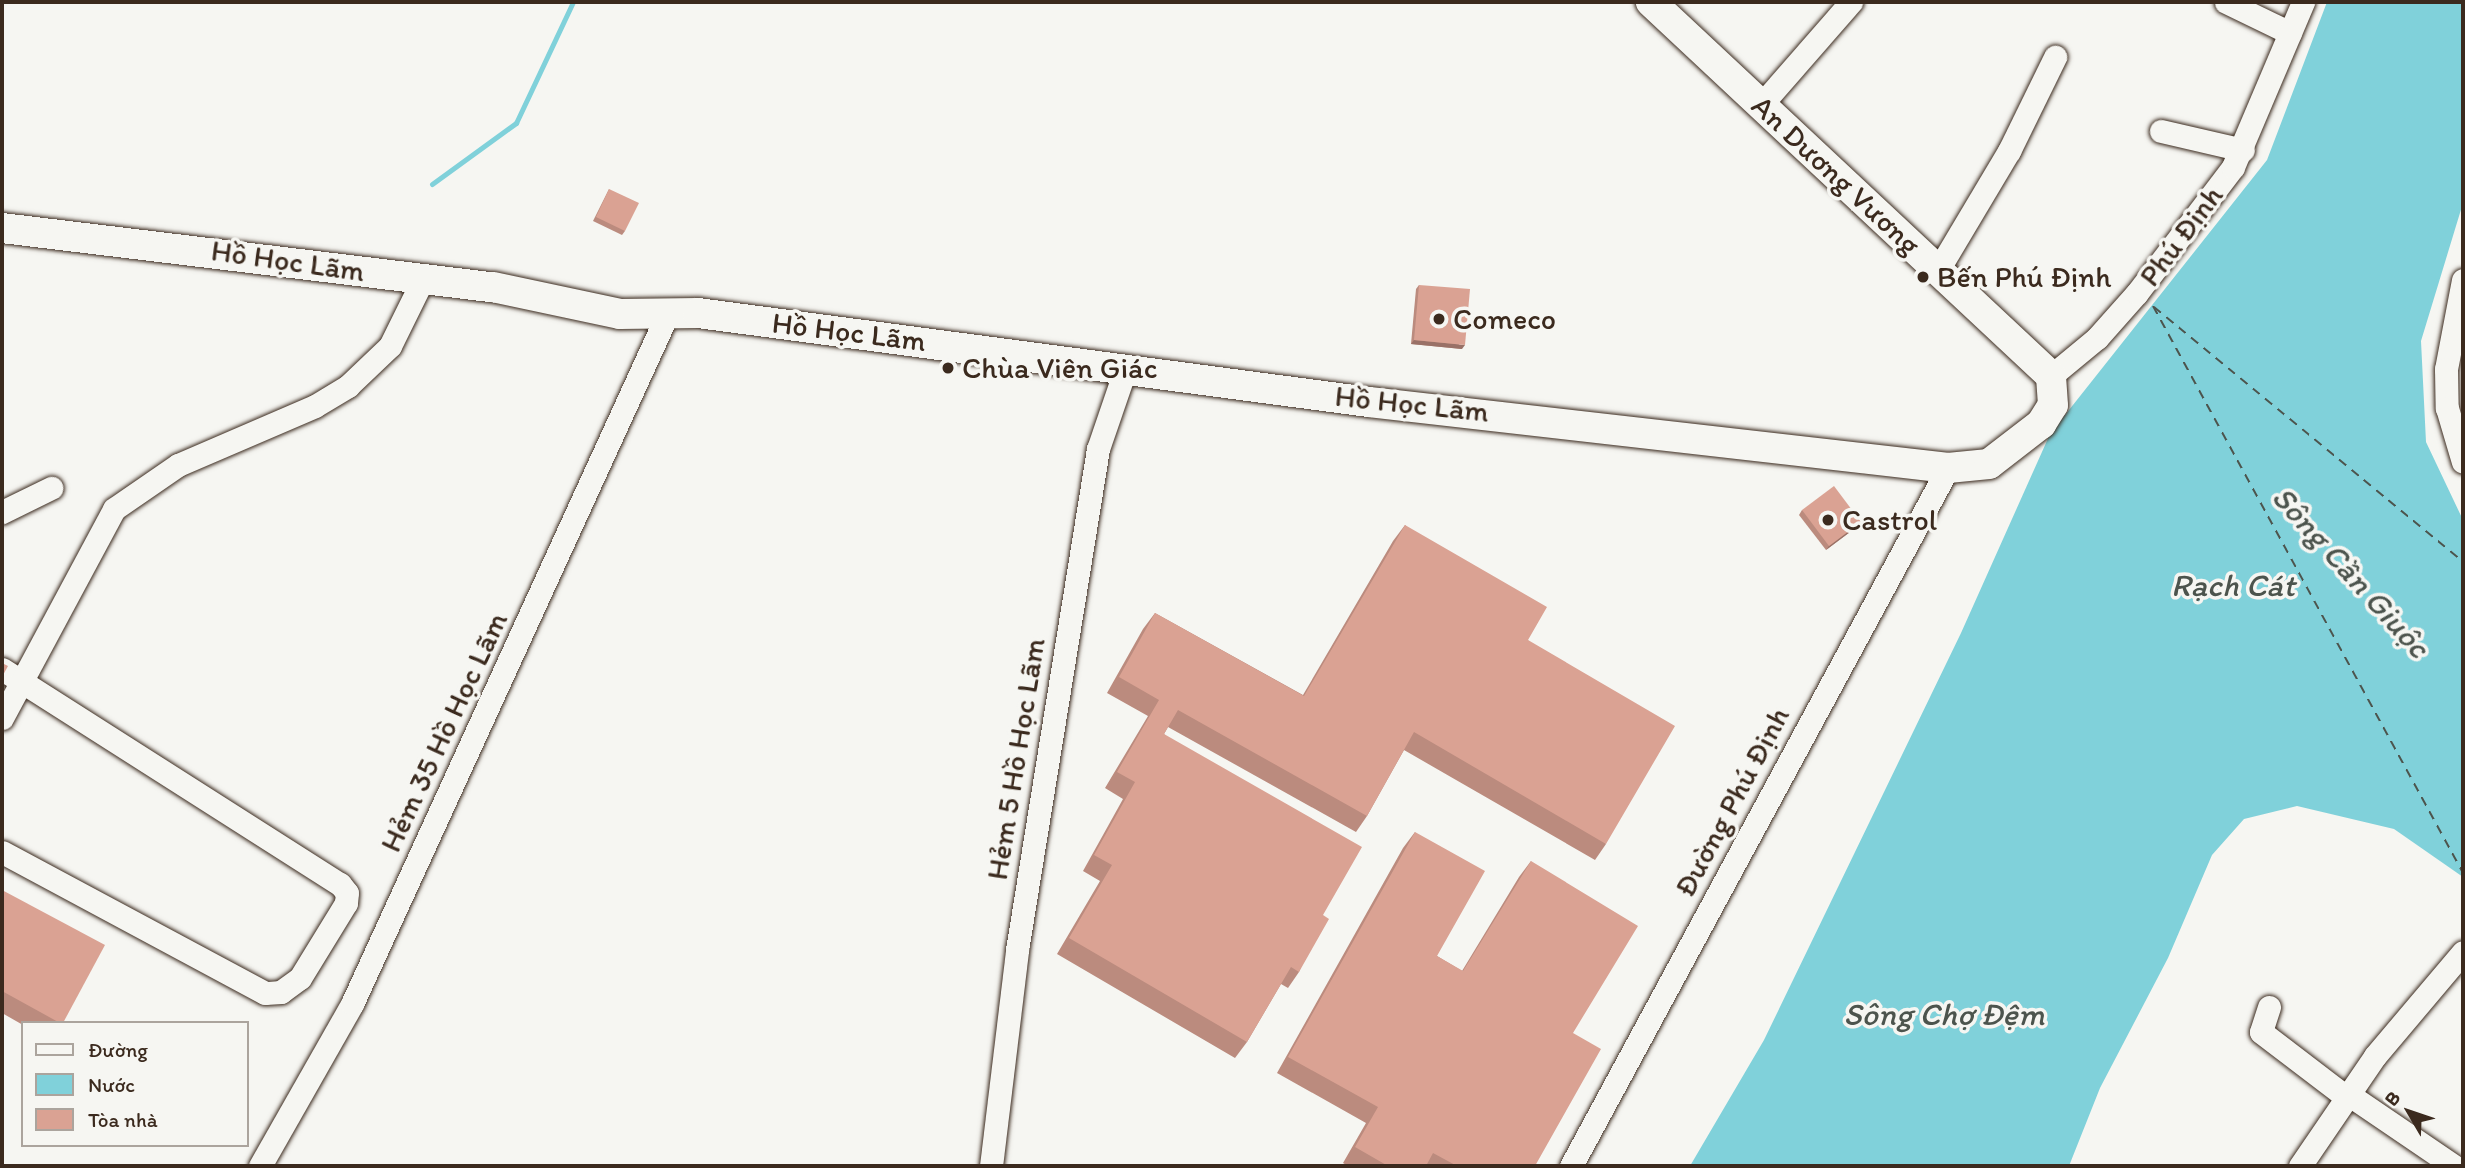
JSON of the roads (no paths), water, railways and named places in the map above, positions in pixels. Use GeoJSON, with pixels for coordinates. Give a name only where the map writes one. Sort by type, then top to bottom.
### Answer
{"type":"FeatureCollection","features":[{"type":"Feature","properties":{"kind":"main road","name":"An Dương Vương"},"geometry":{"type":"LineString","coordinates":[[1655,3],[2051,376]]}},
{"type":"Feature","properties":{"kind":"main road","name":"Hồ Học Lãm"},"geometry":{"type":"LineString","coordinates":[[2,228],[493,286],[621,314],[698,313],[1126,367],[1369,401],[1948,468]]}},
{"type":"Feature","properties":{"kind":"main road"},"geometry":{"type":"LineString","coordinates":[[1948,468],[1989,464],[2041,424],[2053,405],[2051,376]]}},
{"type":"Feature","properties":{"kind":"street"},"geometry":{"type":"LineString","coordinates":[[1761,105],[1851,2]]}},
{"type":"Feature","properties":{"kind":"street"},"geometry":{"type":"LineString","coordinates":[[2226,2],[2290,33]]}},
{"type":"Feature","properties":{"kind":"street","name":"Phú Định"},"geometry":{"type":"LineString","coordinates":[[2051,376],[2145,300],[2243,150],[2303,2]]}},
{"type":"Feature","properties":{"kind":"street"},"geometry":{"type":"LineString","coordinates":[[1938,270],[2009,151],[2054,57]]}},
{"type":"Feature","properties":{"kind":"street"},"geometry":{"type":"LineString","coordinates":[[2161,131],[2243,150]]}},
{"type":"Feature","properties":{"kind":"street"},"geometry":{"type":"LineString","coordinates":[[2,718],[114,509],[178,465],[315,406],[348,386],[390,346],[423,279]]}},
{"type":"Feature","properties":{"kind":"street"},"geometry":{"type":"LineString","coordinates":[[2463,280],[2446,369],[2447,408],[2463,462]]}},
{"type":"Feature","properties":{"kind":"street","name":"Hẻm 35 Hồ Học Lãm"},"geometry":{"type":"LineString","coordinates":[[260,1166],[358,991],[667,315]]}},
{"type":"Feature","properties":{"kind":"street","name":"Hẻm 5 Hồ Học Lãm"},"geometry":{"type":"LineString","coordinates":[[991,1166],[1017,950],[1098,449],[1126,367]]}},
{"type":"Feature","properties":{"kind":"street","name":"Đường Phú Định"},"geometry":{"type":"LineString","coordinates":[[1571,1166],[1948,468]]}},
{"type":"Feature","properties":{"kind":"street"},"geometry":{"type":"LineString","coordinates":[[2,512],[51,488]]}},
{"type":"Feature","properties":{"kind":"street"},"geometry":{"type":"LineString","coordinates":[[2,669],[340,884],[347,893],[340,918],[300,978],[281,992],[251,988],[2,852]]}},
{"type":"Feature","properties":{"kind":"street"},"geometry":{"type":"LineString","coordinates":[[2300,1166],[2347,1095],[2463,952]]}},
{"type":"Feature","properties":{"kind":"street"},"geometry":{"type":"LineString","coordinates":[[2269,1007],[2261,1032],[2347,1095],[2454,1166]]}},
{"type":"Feature","properties":{"kind":"water","name":"Rạch Cát"},"geometry":{"type":"Polygon","coordinates":[[[2327,2],[2463,2],[2463,203],[2421,341],[2426,442],[2463,520],[2463,877],[2394,829],[2297,806],[2244,819],[2212,855],[2168,958],[2100,1088],[2069,1166],[1690,1166],[1764,1040],[1961,633],[2050,434],[2267,160],[2327,2]]]}},
{"type":"Feature","properties":{"kind":"waterway"},"geometry":{"type":"LineString","coordinates":[[432,184],[516,123],[573,2]]}},
{"type":"Feature","properties":{"kind":"place","name":"Bến Phú Định"},"geometry":{"type":"Point","coordinates":[1923,277]}},
{"type":"Feature","properties":{"kind":"place","name":"Comeco"},"geometry":{"type":"Point","coordinates":[1439,319]}},
{"type":"Feature","properties":{"kind":"place","name":"Chùa Viên Giác"},"geometry":{"type":"Point","coordinates":[948,368]}},
{"type":"Feature","properties":{"kind":"place","name":"Castrol"},"geometry":{"type":"Point","coordinates":[1828,520]}},
{"type":"Feature","properties":{"kind":"water label","name":"Sông Cần Giuộc"},"geometry":{"type":"Point","coordinates":[2351,572]}},
{"type":"Feature","properties":{"kind":"water label","name":"Sông Chợ Đệm"},"geometry":{"type":"Point","coordinates":[1944,1014]}}]}
